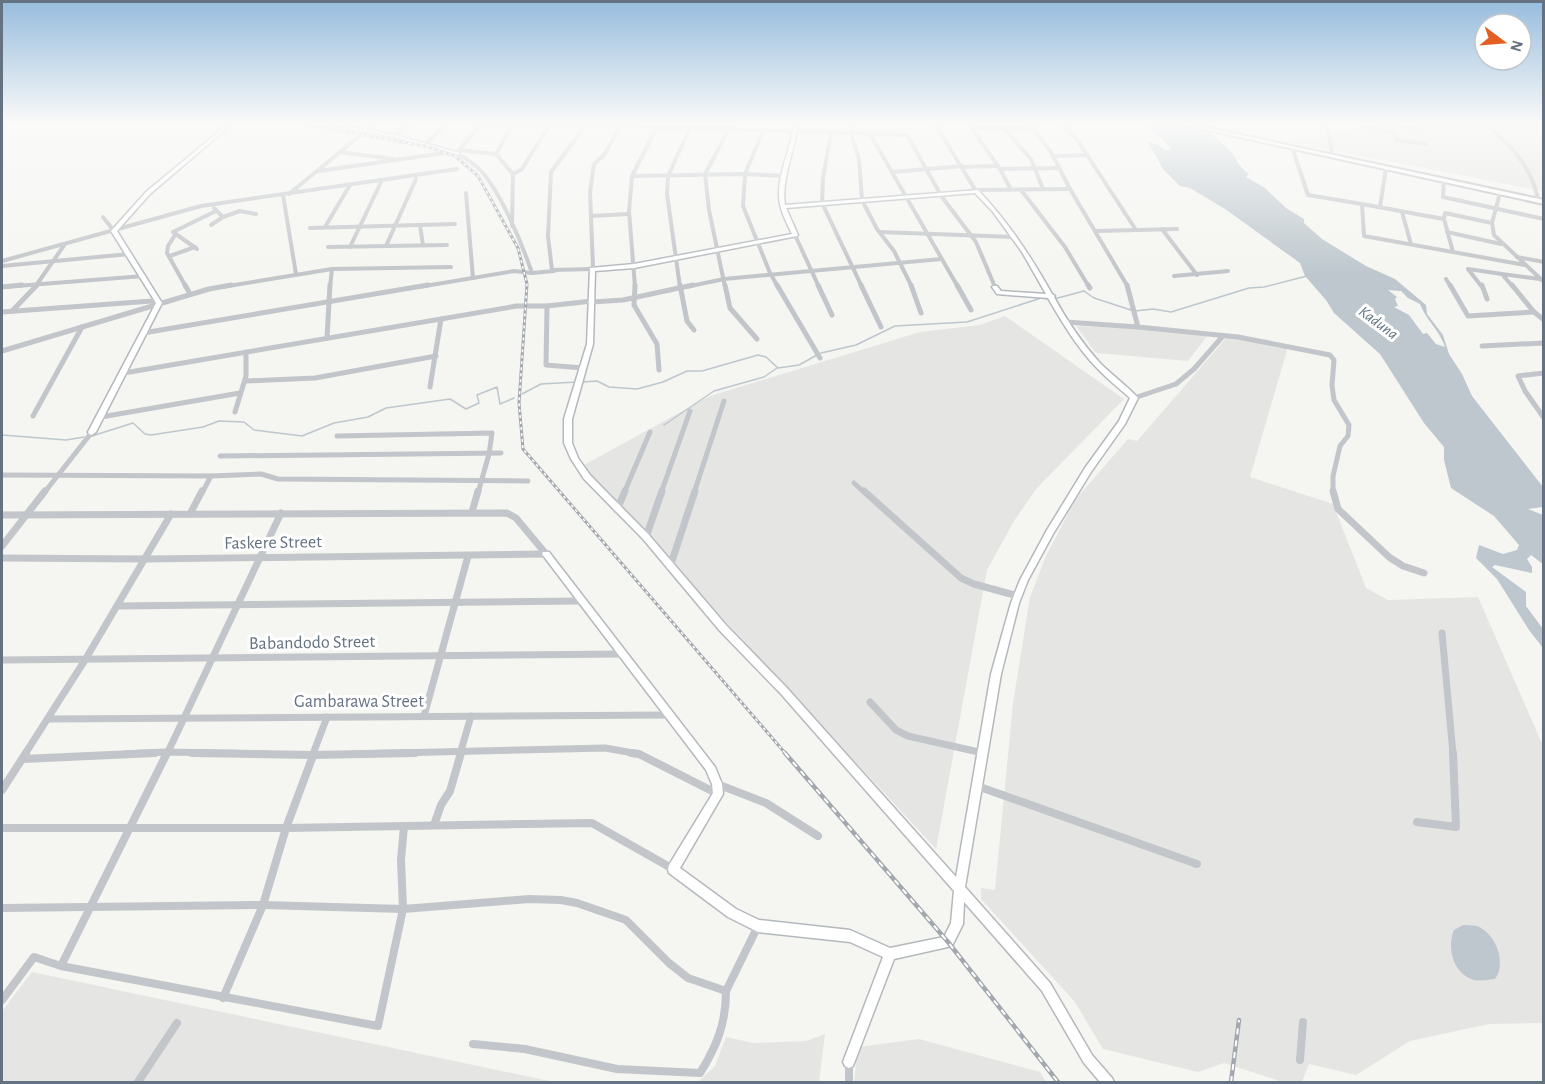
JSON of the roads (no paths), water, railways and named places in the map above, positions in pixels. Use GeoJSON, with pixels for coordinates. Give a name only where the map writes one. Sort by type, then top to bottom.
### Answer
{"type":"FeatureCollection","features":[{"type":"Feature","properties":{"kind":"highway"},"geometry":{"type":"LineString","coordinates":[[1415,175],[1542,201]]}},
{"type":"Feature","properties":{"kind":"highway"},"geometry":{"type":"LineString","coordinates":[[1424,175],[1542,201]]}},
{"type":"Feature","properties":{"kind":"street"},"geometry":{"type":"LineString","coordinates":[[114,231],[148,193],[170,175]]}},
{"type":"Feature","properties":{"kind":"street"},"geometry":{"type":"LineString","coordinates":[[286,195],[314,175]]}},
{"type":"Feature","properties":{"kind":"street"},"geometry":{"type":"LineString","coordinates":[[2,261],[193,208],[419,175]]}},
{"type":"Feature","properties":{"kind":"street"},"geometry":{"type":"LineString","coordinates":[[483,175],[491,184],[532,273]]}},
{"type":"Feature","properties":{"kind":"street"},"geometry":{"type":"LineString","coordinates":[[512,227],[513,175]]}},
{"type":"Feature","properties":{"kind":"street"},"geometry":{"type":"LineString","coordinates":[[551,175],[548,236],[551,281]]}},
{"type":"Feature","properties":{"kind":"street"},"geometry":{"type":"LineString","coordinates":[[592,175],[590,192],[593,268],[590,345],[568,419],[568,442],[574,459],[587,477],[646,537],[723,628],[784,691],[1046,987],[1088,1059],[1108,1083]]}},
{"type":"Feature","properties":{"kind":"street"},"geometry":{"type":"LineString","coordinates":[[659,370],[657,344],[634,305],[636,296],[629,214],[632,176],[694,175]]}},
{"type":"Feature","properties":{"kind":"street"},"geometry":{"type":"LineString","coordinates":[[705,175],[709,210],[730,308],[757,339]]}},
{"type":"Feature","properties":{"kind":"street"},"geometry":{"type":"LineString","coordinates":[[745,175],[743,206],[756,241],[788,307],[819,355]]}},
{"type":"Feature","properties":{"kind":"street"},"geometry":{"type":"LineString","coordinates":[[756,175],[784,176],[781,198],[783,207],[832,315]]}},
{"type":"Feature","properties":{"kind":"street"},"geometry":{"type":"LineString","coordinates":[[824,175],[822,203],[854,266],[881,327]]}},
{"type":"Feature","properties":{"kind":"street"},"geometry":{"type":"LineString","coordinates":[[860,175],[862,200],[899,261],[921,313]]}},
{"type":"Feature","properties":{"kind":"street"},"geometry":{"type":"LineString","coordinates":[[893,175],[904,198],[971,310]]}},
{"type":"Feature","properties":{"kind":"street"},"geometry":{"type":"LineString","coordinates":[[930,175],[976,242],[999,293],[1053,299]]}},
{"type":"Feature","properties":{"kind":"street"},"geometry":{"type":"LineString","coordinates":[[967,175],[976,190],[1014,237],[1065,322],[1099,366],[1134,398]]}},
{"type":"Feature","properties":{"kind":"street"},"geometry":{"type":"LineString","coordinates":[[1003,175],[1010,189]]}},
{"type":"Feature","properties":{"kind":"street"},"geometry":{"type":"LineString","coordinates":[[1038,175],[1043,189]]}},
{"type":"Feature","properties":{"kind":"street"},"geometry":{"type":"LineString","coordinates":[[1062,175],[1130,288],[1138,327]]}},
{"type":"Feature","properties":{"kind":"street"},"geometry":{"type":"LineString","coordinates":[[1101,175],[1136,230]]}},
{"type":"Feature","properties":{"kind":"street"},"geometry":{"type":"LineString","coordinates":[[1301,175],[1308,195],[1444,219]]}},
{"type":"Feature","properties":{"kind":"street"},"geometry":{"type":"LineString","coordinates":[[1380,207],[1385,175]]}},
{"type":"Feature","properties":{"kind":"street"},"geometry":{"type":"LineString","coordinates":[[1532,175],[1542,201]]}},
{"type":"Feature","properties":{"kind":"street"},"geometry":{"type":"LineString","coordinates":[[668,176],[667,194],[675,259],[687,321],[694,330]]}},
{"type":"Feature","properties":{"kind":"street"},"geometry":{"type":"LineString","coordinates":[[386,246],[416,179]]}},
{"type":"Feature","properties":{"kind":"street"},"geometry":{"type":"LineString","coordinates":[[350,247],[382,180]]}},
{"type":"Feature","properties":{"kind":"street"},"geometry":{"type":"LineString","coordinates":[[1444,181],[1443,196],[1543,219]]}},
{"type":"Feature","properties":{"kind":"street"},"geometry":{"type":"LineString","coordinates":[[326,227],[350,185]]}},
{"type":"Feature","properties":{"kind":"street"},"geometry":{"type":"LineString","coordinates":[[783,207],[976,190],[1070,189]]}},
{"type":"Feature","properties":{"kind":"street"},"geometry":{"type":"LineString","coordinates":[[1021,190],[1065,247],[1090,288]]}},
{"type":"Feature","properties":{"kind":"street"},"geometry":{"type":"LineString","coordinates":[[1500,192],[1492,223],[1494,235],[1542,280]]}},
{"type":"Feature","properties":{"kind":"street"},"geometry":{"type":"LineString","coordinates":[[466,193],[473,278]]}},
{"type":"Feature","properties":{"kind":"street"},"geometry":{"type":"LineString","coordinates":[[286,195],[296,274]]}},
{"type":"Feature","properties":{"kind":"street"},"geometry":{"type":"LineString","coordinates":[[1362,204],[1364,236],[1525,265]]}},
{"type":"Feature","properties":{"kind":"street"},"geometry":{"type":"LineString","coordinates":[[212,205],[223,217]]}},
{"type":"Feature","properties":{"kind":"street"},"geometry":{"type":"LineString","coordinates":[[190,294],[167,253],[168,246],[175,235],[173,232],[216,211]]}},
{"type":"Feature","properties":{"kind":"street"},"geometry":{"type":"LineString","coordinates":[[211,225],[223,217],[240,211],[256,214]]}},
{"type":"Feature","properties":{"kind":"street"},"geometry":{"type":"LineString","coordinates":[[1402,212],[1411,244]]}},
{"type":"Feature","properties":{"kind":"street"},"geometry":{"type":"LineString","coordinates":[[1453,252],[1444,219],[1445,213],[1492,223]]}},
{"type":"Feature","properties":{"kind":"street"},"geometry":{"type":"LineString","coordinates":[[591,216],[629,214]]}},
{"type":"Feature","properties":{"kind":"street"},"geometry":{"type":"LineString","coordinates":[[104,218],[144,276],[159,303]]}},
{"type":"Feature","properties":{"kind":"street"},"geometry":{"type":"LineString","coordinates":[[310,228],[454,224]]}},
{"type":"Feature","properties":{"kind":"street"},"geometry":{"type":"LineString","coordinates":[[420,225],[423,245]]}},
{"type":"Feature","properties":{"kind":"street"},"geometry":{"type":"LineString","coordinates":[[1162,229],[1197,275]]}},
{"type":"Feature","properties":{"kind":"street"},"geometry":{"type":"LineString","coordinates":[[1096,231],[1177,229]]}},
{"type":"Feature","properties":{"kind":"street"},"geometry":{"type":"LineString","coordinates":[[880,232],[1014,237]]}},
{"type":"Feature","properties":{"kind":"street"},"geometry":{"type":"LineString","coordinates":[[1447,232],[1501,244]]}},
{"type":"Feature","properties":{"kind":"street"},"geometry":{"type":"LineString","coordinates":[[170,256],[196,248],[175,235]]}},
{"type":"Feature","properties":{"kind":"street"},"geometry":{"type":"LineString","coordinates":[[143,333],[514,271],[532,273],[634,266],[795,235]]}},
{"type":"Feature","properties":{"kind":"street"},"geometry":{"type":"LineString","coordinates":[[11,311],[37,285],[65,243]]}},
{"type":"Feature","properties":{"kind":"street"},"geometry":{"type":"LineString","coordinates":[[328,247],[447,245]]}},
{"type":"Feature","properties":{"kind":"street"},"geometry":{"type":"LineString","coordinates":[[2,266],[129,254]]}},
{"type":"Feature","properties":{"kind":"street"},"geometry":{"type":"LineString","coordinates":[[1516,257],[1544,262]]}},
{"type":"Feature","properties":{"kind":"street"},"geometry":{"type":"LineString","coordinates":[[124,373],[517,306],[547,306],[636,296],[724,279],[770,273],[941,259]]}},
{"type":"Feature","properties":{"kind":"street"},"geometry":{"type":"LineString","coordinates":[[2,351],[190,294],[296,274],[332,269],[451,267]]}},
{"type":"Feature","properties":{"kind":"street"},"geometry":{"type":"LineString","coordinates":[[327,338],[332,269]]}},
{"type":"Feature","properties":{"kind":"street"},"geometry":{"type":"LineString","coordinates":[[1487,298],[1482,286],[1467,269],[1542,280]]}},
{"type":"Feature","properties":{"kind":"street"},"geometry":{"type":"LineString","coordinates":[[1174,276],[1228,271]]}},
{"type":"Feature","properties":{"kind":"street"},"geometry":{"type":"LineString","coordinates":[[1502,274],[1543,320]]}},
{"type":"Feature","properties":{"kind":"street"},"geometry":{"type":"LineString","coordinates":[[2,287],[144,276]]}},
{"type":"Feature","properties":{"kind":"street"},"geometry":{"type":"LineString","coordinates":[[1446,279],[1468,316],[1534,312]]}},
{"type":"Feature","properties":{"kind":"street"},"geometry":{"type":"LineString","coordinates":[[2,312],[152,301],[159,303]]}},
{"type":"Feature","properties":{"kind":"street"},"geometry":{"type":"LineString","coordinates":[[2,546],[92,432],[159,303]]}},
{"type":"Feature","properties":{"kind":"street"},"geometry":{"type":"LineString","coordinates":[[547,306],[546,365],[583,368]]}},
{"type":"Feature","properties":{"kind":"street"},"geometry":{"type":"LineString","coordinates":[[430,387],[441,319]]}},
{"type":"Feature","properties":{"kind":"street"},"geometry":{"type":"LineString","coordinates":[[1065,322],[1223,336],[1320,351],[1333,358],[1334,400],[1349,425],[1348,436],[1340,446],[1333,476],[1332,489],[1338,509],[1389,557],[1403,567],[1424,573]]}},
{"type":"Feature","properties":{"kind":"street"},"geometry":{"type":"LineString","coordinates":[[33,416],[82,327]]}},
{"type":"Feature","properties":{"kind":"street"},"geometry":{"type":"LineString","coordinates":[[2,828],[286,828],[592,823],[617,835],[673,869],[732,913],[758,926],[850,936],[890,954],[948,942],[957,924],[959,891],[996,674],[1018,596],[1050,532],[1088,470],[1122,422],[1134,398],[1176,384],[1194,369],[1223,336]]}},
{"type":"Feature","properties":{"kind":"street"},"geometry":{"type":"LineString","coordinates":[[1482,346],[1544,343]]}},
{"type":"Feature","properties":{"kind":"street"},"geometry":{"type":"LineString","coordinates":[[236,412],[240,393],[247,381],[246,352]]}},
{"type":"Feature","properties":{"kind":"street"},"geometry":{"type":"LineString","coordinates":[[247,381],[315,378],[436,356]]}},
{"type":"Feature","properties":{"kind":"street"},"geometry":{"type":"LineString","coordinates":[[1544,374],[1518,376],[1525,391],[1544,418]]}},
{"type":"Feature","properties":{"kind":"street"},"geometry":{"type":"LineString","coordinates":[[101,417],[240,393]]}},
{"type":"Feature","properties":{"kind":"street"},"geometry":{"type":"LineString","coordinates":[[670,567],[724,401]]}},
{"type":"Feature","properties":{"kind":"street"},"geometry":{"type":"LineString","coordinates":[[646,537],[690,411]]}},
{"type":"Feature","properties":{"kind":"street"},"geometry":{"type":"LineString","coordinates":[[617,510],[650,432]]}},
{"type":"Feature","properties":{"kind":"street"},"geometry":{"type":"LineString","coordinates":[[337,436],[492,433],[489,454],[472,512]]}},
{"type":"Feature","properties":{"kind":"street"},"geometry":{"type":"LineString","coordinates":[[220,456],[501,453]]}},
{"type":"Feature","properties":{"kind":"street"},"geometry":{"type":"LineString","coordinates":[[2,475],[56,477],[261,474],[278,479],[528,480]]}},
{"type":"Feature","properties":{"kind":"street"},"geometry":{"type":"LineString","coordinates":[[190,514],[211,476]]}},
{"type":"Feature","properties":{"kind":"street"},"geometry":{"type":"LineString","coordinates":[[854,483],[962,578],[974,584],[1018,596]]}},
{"type":"Feature","properties":{"kind":"street"},"geometry":{"type":"LineString","coordinates":[[2,515],[472,512],[513,514],[710,767],[718,789],[673,869]]}},
{"type":"Feature","properties":{"kind":"street"},"geometry":{"type":"LineString","coordinates":[[61,966],[132,827],[166,752],[240,604],[281,513]]}},
{"type":"Feature","properties":{"kind":"street"},"geometry":{"type":"LineString","coordinates":[[2,790],[85,660],[171,514]]}},
{"type":"Feature","properties":{"kind":"street","name":"Faskere Street"},"geometry":{"type":"LineString","coordinates":[[2,558],[146,559],[546,554]]}},
{"type":"Feature","properties":{"kind":"street"},"geometry":{"type":"LineString","coordinates":[[424,716],[468,556]]}},
{"type":"Feature","properties":{"kind":"street"},"geometry":{"type":"LineString","coordinates":[[117,606],[581,601]]}},
{"type":"Feature","properties":{"kind":"street"},"geometry":{"type":"LineString","coordinates":[[1417,822],[1456,827],[1452,733],[1442,633]]}},
{"type":"Feature","properties":{"kind":"street","name":"Babandodo Street"},"geometry":{"type":"LineString","coordinates":[[2,660],[623,654]]}},
{"type":"Feature","properties":{"kind":"street"},"geometry":{"type":"LineString","coordinates":[[870,702],[896,730],[908,736],[983,753]]}},
{"type":"Feature","properties":{"kind":"street","name":"Gambarawa Street"},"geometry":{"type":"LineString","coordinates":[[48,719],[669,715]]}},
{"type":"Feature","properties":{"kind":"street"},"geometry":{"type":"LineString","coordinates":[[434,825],[441,805],[450,791],[471,716]]}},
{"type":"Feature","properties":{"kind":"street"},"geometry":{"type":"LineString","coordinates":[[224,998],[263,905],[286,828],[327,717]]}},
{"type":"Feature","properties":{"kind":"street"},"geometry":{"type":"LineString","coordinates":[[23,759],[166,752],[312,755],[605,748],[639,754],[718,789],[766,803],[818,836]]}},
{"type":"Feature","properties":{"kind":"street"},"geometry":{"type":"LineString","coordinates":[[977,786],[1197,864]]}},
{"type":"Feature","properties":{"kind":"street"},"geometry":{"type":"LineString","coordinates":[[2,1000],[34,957],[61,966],[378,1026],[403,909],[401,860],[404,826]]}},
{"type":"Feature","properties":{"kind":"street"},"geometry":{"type":"LineString","coordinates":[[2,908],[263,905],[403,909],[529,899],[577,903],[626,920],[669,963],[688,978],[726,991]]}},
{"type":"Feature","properties":{"kind":"street"},"geometry":{"type":"LineString","coordinates":[[473,1044],[525,1049],[617,1069],[700,1073],[716,1049],[727,1015],[726,991],[758,926]]}},
{"type":"Feature","properties":{"kind":"street"},"geometry":{"type":"LineString","coordinates":[[849,1083],[849,1062],[890,954]]}},
{"type":"Feature","properties":{"kind":"street"},"geometry":{"type":"LineString","coordinates":[[1300,1060],[1303,1022]]}},
{"type":"Feature","properties":{"kind":"street"},"geometry":{"type":"LineString","coordinates":[[138,1083],[177,1023]]}},
{"type":"Feature","properties":{"kind":"water","name":"Kaduna"},"geometry":{"type":"Polygon","coordinates":[[[1169,175],[1248,175],[1246,177],[1265,188],[1286,208],[1304,219],[1304,223],[1322,239],[1366,266],[1395,279],[1426,305],[1427,314],[1443,335],[1449,354],[1472,396],[1543,487],[1543,507],[1528,509],[1543,515],[1543,564],[1531,555],[1527,559],[1532,567],[1532,573],[1495,565],[1492,567],[1526,592],[1526,606],[1543,629],[1543,648],[1497,579],[1476,558],[1479,545],[1503,554],[1517,550],[1519,545],[1494,516],[1451,488],[1444,460],[1444,447],[1424,423],[1380,354],[1334,313],[1305,276],[1300,263],[1225,209],[1190,188],[1180,186],[1169,175]],[[1388,290],[1397,297],[1395,299],[1398,306],[1394,307],[1409,315],[1423,334],[1427,333],[1436,344],[1445,347],[1420,304],[1408,298],[1401,291],[1388,290]]]}},
{"type":"Feature","properties":{"kind":"water"},"geometry":{"type":"Polygon","coordinates":[[[1463,925],[1477,926],[1490,935],[1500,957],[1495,979],[1479,981],[1471,979],[1455,964],[1451,950],[1452,936],[1454,930],[1463,925]]]}},
{"type":"Feature","properties":{"kind":"waterway"},"geometry":{"type":"LineString","coordinates":[[1135,311],[1153,309],[1171,312],[1249,288],[1264,287],[1307,276]]}},
{"type":"Feature","properties":{"kind":"waterway"},"geometry":{"type":"LineString","coordinates":[[1054,299],[1084,291],[1094,298],[1131,310]]}},
{"type":"Feature","properties":{"kind":"waterway"},"geometry":{"type":"LineString","coordinates":[[821,353],[856,345],[895,326],[967,322],[1041,298],[1049,299]]}},
{"type":"Feature","properties":{"kind":"waterway"},"geometry":{"type":"LineString","coordinates":[[582,382],[597,381],[609,387],[637,389],[663,382],[687,371],[702,371],[758,355],[766,357],[778,368],[799,365],[817,355]]}},
{"type":"Feature","properties":{"kind":"waterway"},"geometry":{"type":"LineString","coordinates":[[664,425],[714,391],[764,377],[777,368]]}},
{"type":"Feature","properties":{"kind":"waterway"},"geometry":{"type":"LineString","coordinates":[[522,394],[541,384],[577,382]]}},
{"type":"Feature","properties":{"kind":"waterway"},"geometry":{"type":"LineString","coordinates":[[92,436],[133,423],[145,434],[151,435],[203,427],[219,421],[244,422],[254,430],[302,436],[334,423],[368,417],[386,408],[450,399],[466,409],[479,403],[477,395],[497,387],[500,404],[514,398]]}},
{"type":"Feature","properties":{"kind":"waterway"},"geometry":{"type":"LineString","coordinates":[[2,435],[66,440],[84,437]]}},
{"type":"Feature","properties":{"kind":"railway"},"geometry":{"type":"LineString","coordinates":[[476,175],[518,248],[527,284],[519,403],[523,449],[786,754]]}},
{"type":"Feature","properties":{"kind":"railway"},"geometry":{"type":"LineString","coordinates":[[785,753],[948,942],[1058,1082]]}},
{"type":"Feature","properties":{"kind":"railway"},"geometry":{"type":"LineString","coordinates":[[1231,1082],[1239,1020]]}}]}
